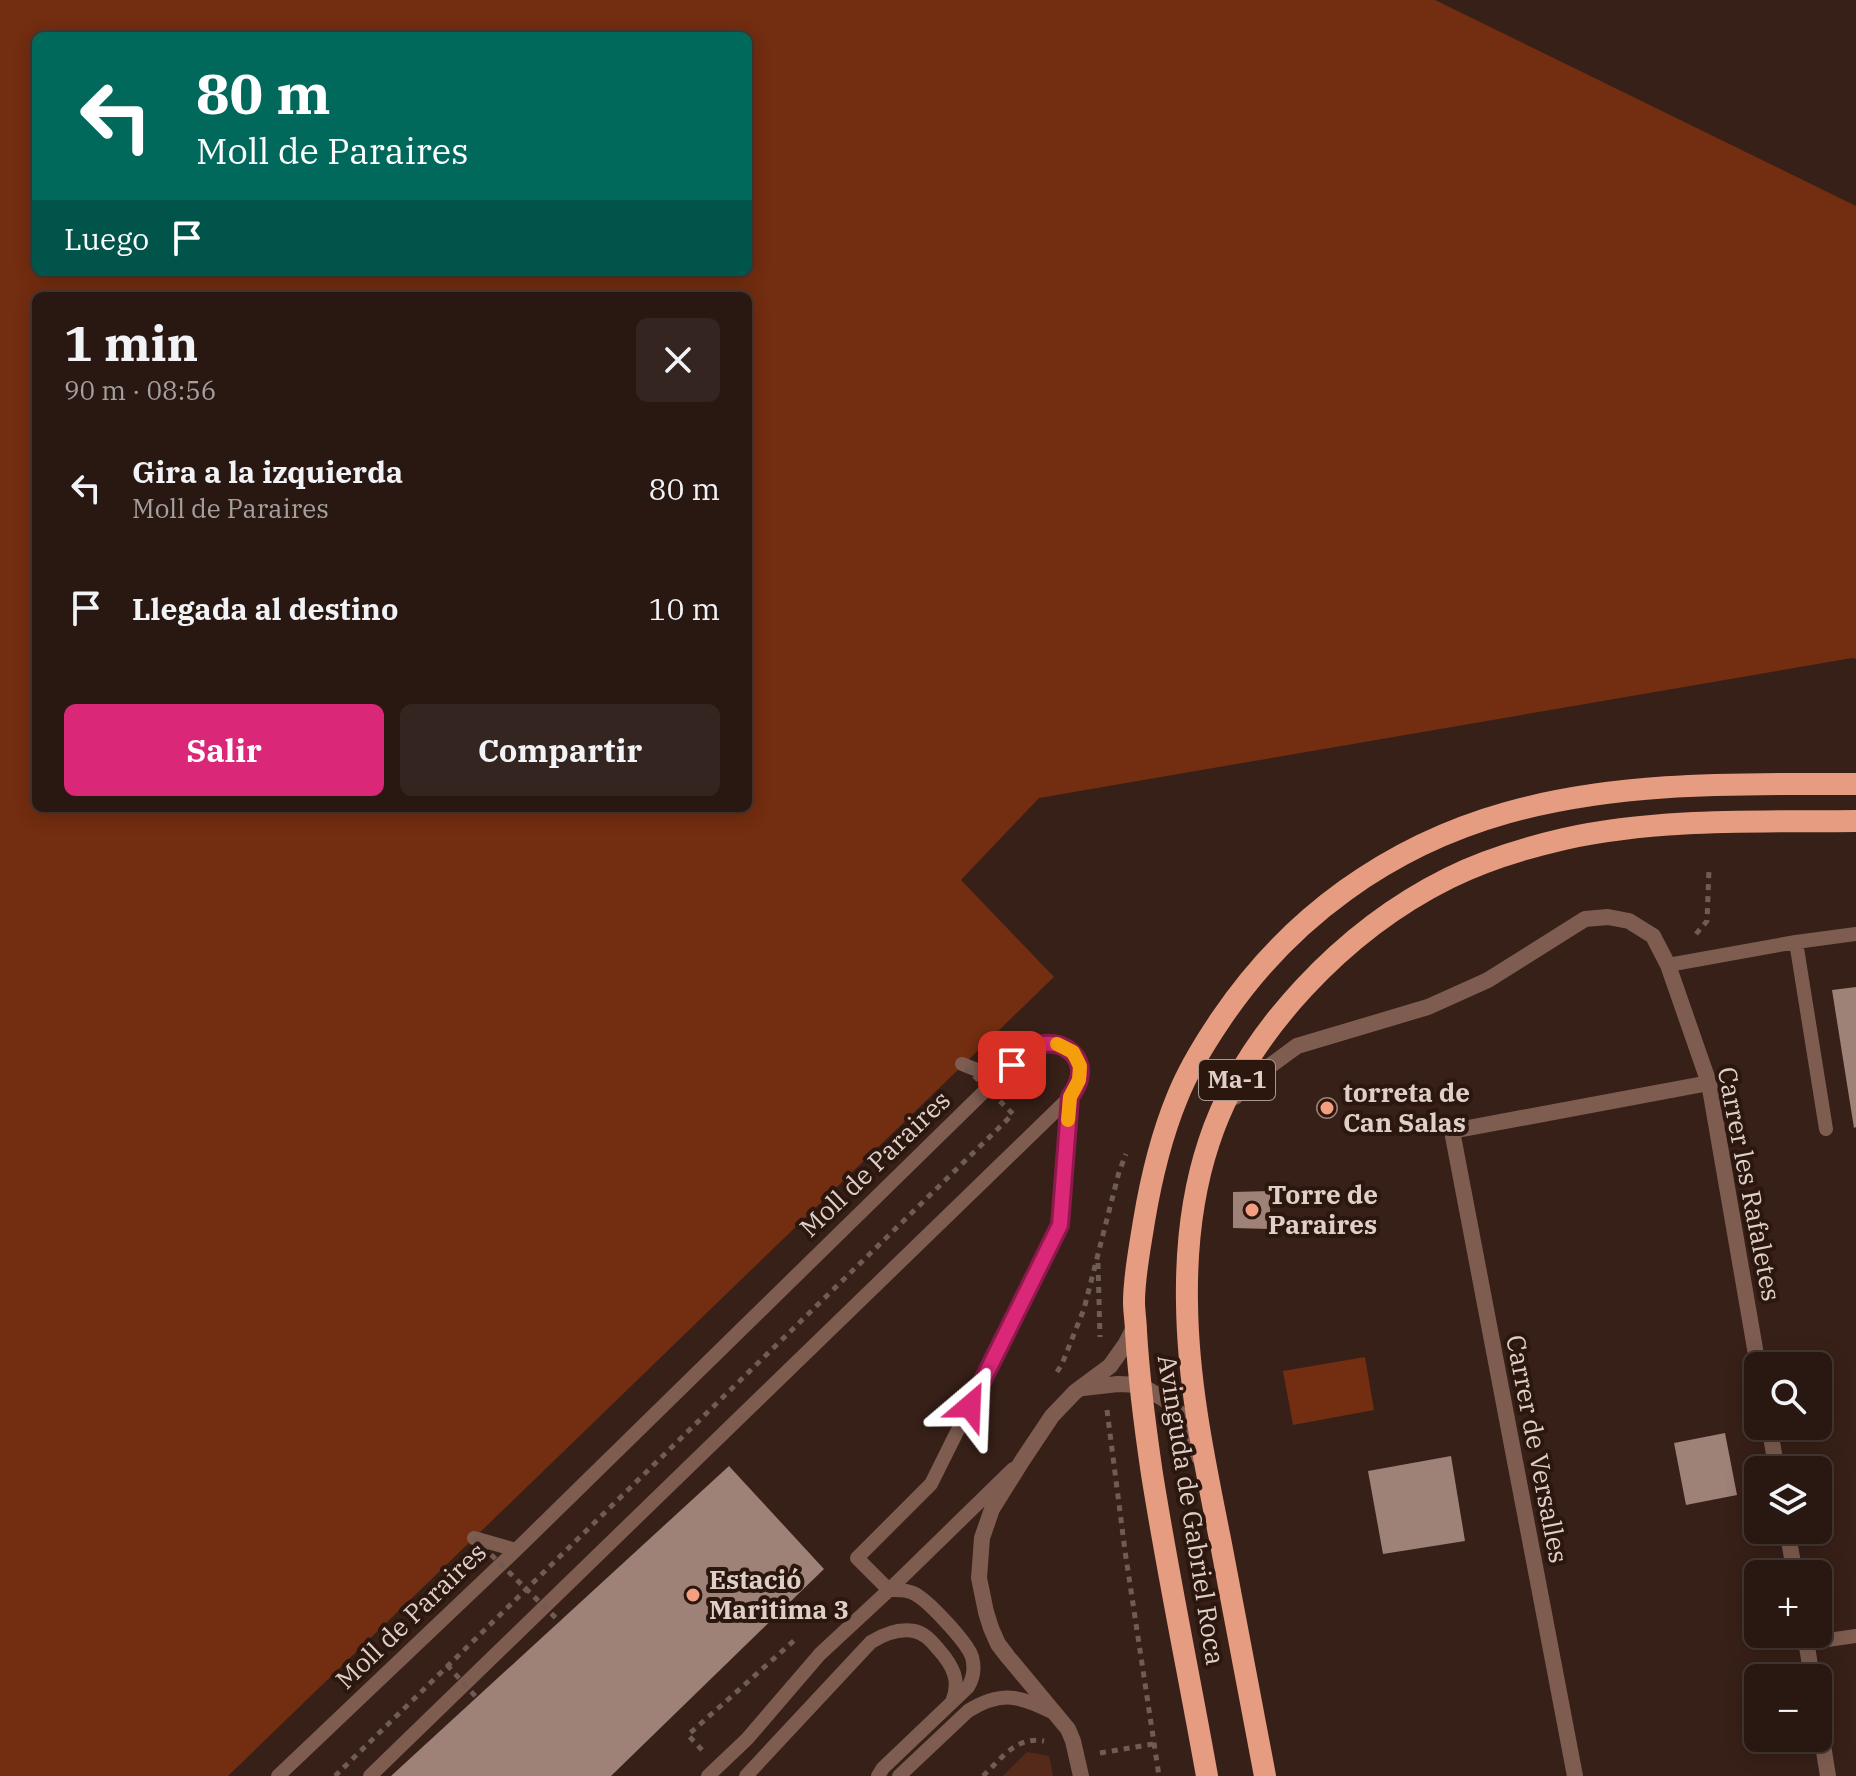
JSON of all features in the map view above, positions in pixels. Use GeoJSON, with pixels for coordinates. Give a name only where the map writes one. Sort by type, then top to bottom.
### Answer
{"type":"FeatureCollection","features":[{"type":"Feature","properties":{"kind":"highway","name":"Avinguda de Gabriel Roca"},"geometry":{"type":"LineString","coordinates":[[1207,1776],[1159,1519],[1140,1385],[1134,1301],[1149,1193],[1166,1128],[1178,1095],[1205,1042],[1274,951],[1330,901],[1364,876],[1432,840],[1506,813],[1582,796],[1697,785],[1856,784]]}},
{"type":"Feature","properties":{"kind":"highway","name":"Avinguda de Gabriel Roca"},"geometry":{"type":"LineString","coordinates":[[1265,1776],[1207,1477],[1188,1345],[1187,1272],[1194,1203],[1209,1142],[1220,1112],[1239,1076],[1304,988],[1329,962],[1377,922],[1450,877],[1526,849],[1608,832],[1733,822],[1856,821]]}},
{"type":"Feature","properties":{"kind":"street","name":"Carrer les Rafaletes"},"geometry":{"type":"LineString","coordinates":[[1220,1112],[1252,1079],[1297,1046],[1428,1007],[1488,980],[1585,919],[1608,917],[1629,921],[1653,936],[1668,965],[1709,1083],[1756,1352]]}},
{"type":"Feature","properties":{"kind":"street","name":"Carrer de Versalles"},"geometry":{"type":"LineString","coordinates":[[1575,1776],[1452,1131],[1709,1083]]}},
{"type":"Feature","properties":{"kind":"street"},"geometry":{"type":"LineString","coordinates":[[1081,1776],[1078,1756],[1068,1729],[998,1644],[986,1612],[979,1561],[986,1523],[992,1509],[1022,1461],[1052,1416],[1075,1392],[1110,1366],[1136,1325]]}},
{"type":"Feature","properties":{"kind":"street"},"geometry":{"type":"LineString","coordinates":[[1075,1392],[1089,1386],[1140,1385],[1164,1399],[1180,1414],[1207,1477]]}},
{"type":"Feature","properties":{"kind":"street"},"geometry":{"type":"LineString","coordinates":[[1824,1752],[1828,1776]]}},
{"type":"Feature","properties":{"kind":"lane"},"geometry":{"type":"LineString","coordinates":[[1668,965],[1856,934]]}},
{"type":"Feature","properties":{"kind":"lane"},"geometry":{"type":"LineString","coordinates":[[1796,942],[1826,1129]]}},
{"type":"Feature","properties":{"kind":"lane","name":"Moll de Paraires"},"geometry":{"type":"LineString","coordinates":[[278,1776],[516,1550],[998,1078],[1026,1053],[1042,1044],[1059,1044],[1073,1052],[1080,1066],[1079,1080],[1070,1097],[1060,1225],[931,1484],[857,1558],[889,1590]]}},
{"type":"Feature","properties":{"kind":"lane"},"geometry":{"type":"LineString","coordinates":[[962,1064],[998,1078]]}},
{"type":"Feature","properties":{"kind":"lane"},"geometry":{"type":"LineString","coordinates":[[370,1776],[1070,1097]]}},
{"type":"Feature","properties":{"kind":"lane"},"geometry":{"type":"LineString","coordinates":[[708,1776],[747,1739],[820,1654],[1022,1461]]}},
{"type":"Feature","properties":{"kind":"lane"},"geometry":{"type":"LineString","coordinates":[[474,1538],[516,1550]]}},
{"type":"Feature","properties":{"kind":"lane"},"geometry":{"type":"LineString","coordinates":[[878,1776],[950,1706],[973,1678],[973,1659],[969,1650],[930,1604],[914,1593],[889,1590]]}},
{"type":"Feature","properties":{"kind":"lane"},"geometry":{"type":"LineString","coordinates":[[746,1776],[871,1642],[886,1633],[914,1631],[927,1637],[950,1662],[955,1672],[956,1692],[950,1706]]}},
{"type":"Feature","properties":{"kind":"lane"},"geometry":{"type":"LineString","coordinates":[[1832,1637],[1856,1636]]}},
{"type":"Feature","properties":{"kind":"lane"},"geometry":{"type":"LineString","coordinates":[[899,1776],[968,1711],[982,1703],[1014,1696],[1054,1713]]}},
{"type":"Feature","properties":{"kind":"path"},"geometry":{"type":"LineString","coordinates":[[1696,934],[1707,921],[1709,869]]}},
{"type":"Feature","properties":{"kind":"path"},"geometry":{"type":"LineString","coordinates":[[335,1776],[1013,1114],[962,1064]]}},
{"type":"Feature","properties":{"kind":"path"},"geometry":{"type":"LineString","coordinates":[[1099,1254],[1100,1345]]}},
{"type":"Feature","properties":{"kind":"path"},"geometry":{"type":"LineString","coordinates":[[1107,1409],[1159,1776]]}},
{"type":"Feature","properties":{"kind":"path"},"geometry":{"type":"LineString","coordinates":[[474,1538],[560,1622]]}},
{"type":"Feature","properties":{"kind":"path"},"geometry":{"type":"LineString","coordinates":[[447,1665],[477,1698]]}},
{"type":"Feature","properties":{"kind":"path"},"geometry":{"type":"LineString","coordinates":[[983,1776],[1015,1745],[1027,1740],[1042,1740],[1056,1747],[1064,1758],[1153,1744]]}},
{"type":"Feature","properties":{"kind":"shaded area"},"geometry":{"type":"Polygon","coordinates":[[[0,0],[1435,0],[1856,206],[1856,659],[1039,798],[961,880],[1054,977],[228,1776],[0,1776],[0,0]]]}},
{"type":"Feature","properties":{"kind":"shaded area"},"geometry":{"type":"Polygon","coordinates":[[[1365,1357],[1374,1410],[1293,1425],[1283,1371],[1365,1357]]]}},
{"type":"Feature","properties":{"kind":"shaded area"},"geometry":{"type":"Polygon","coordinates":[[[1027,1752],[1049,1756],[1053,1776],[1003,1776],[1027,1752]]]}},
{"type":"Feature","properties":{"kind":"building"},"geometry":{"type":"Polygon","coordinates":[[[1856,987],[1856,1127],[1854,1128],[1832,990],[1856,987]]]}},
{"type":"Feature","properties":{"kind":"building","name":"torreta de Can Salas"},"geometry":{"type":"Polygon","coordinates":[[[1327,1097],[1335,1100],[1338,1108],[1335,1116],[1327,1119],[1319,1116],[1316,1108],[1319,1100],[1327,1097]]]}},
{"type":"Feature","properties":{"kind":"building","name":"Torre de Paraires"},"geometry":{"type":"Polygon","coordinates":[[[1270,1191],[1270,1229],[1233,1228],[1233,1192],[1270,1191]]]}},
{"type":"Feature","properties":{"kind":"building"},"geometry":{"type":"Polygon","coordinates":[[[1725,1433],[1737,1495],[1686,1505],[1674,1443],[1725,1433]]]}},
{"type":"Feature","properties":{"kind":"building"},"geometry":{"type":"Polygon","coordinates":[[[1451,1456],[1465,1541],[1383,1554],[1368,1471],[1451,1456]]]}},
{"type":"Feature","properties":{"kind":"building","name":"Estació Maritima 3"},"geometry":{"type":"Polygon","coordinates":[[[729,1466],[824,1569],[611,1776],[391,1776],[729,1466]]]}},
{"type":"Feature","properties":{"kind":"slow traffic"},"geometry":{"type":"LineString","coordinates":[[1057,1044],[1073,1052],[1080,1066],[1079,1080],[1070,1097],[1068,1120]]}},
{"type":"Feature","properties":{"kind":"place","name":"torreta de Can Salas"},"geometry":{"type":"Point","coordinates":[1327,1108]}},
{"type":"Feature","properties":{"kind":"place","name":"Torre de Paraires"},"geometry":{"type":"Point","coordinates":[1252,1210]}},
{"type":"Feature","properties":{"kind":"place","name":"Estació Maritima 3"},"geometry":{"type":"Point","coordinates":[693,1595]}},
{"type":"Feature","properties":{"kind":"route"},"geometry":{"type":"LineString","coordinates":[[970,1406],[1060,1225],[1070,1097],[1079,1080],[1080,1066],[1073,1052],[1059,1044],[1042,1044],[1012,1065]]}}]}
